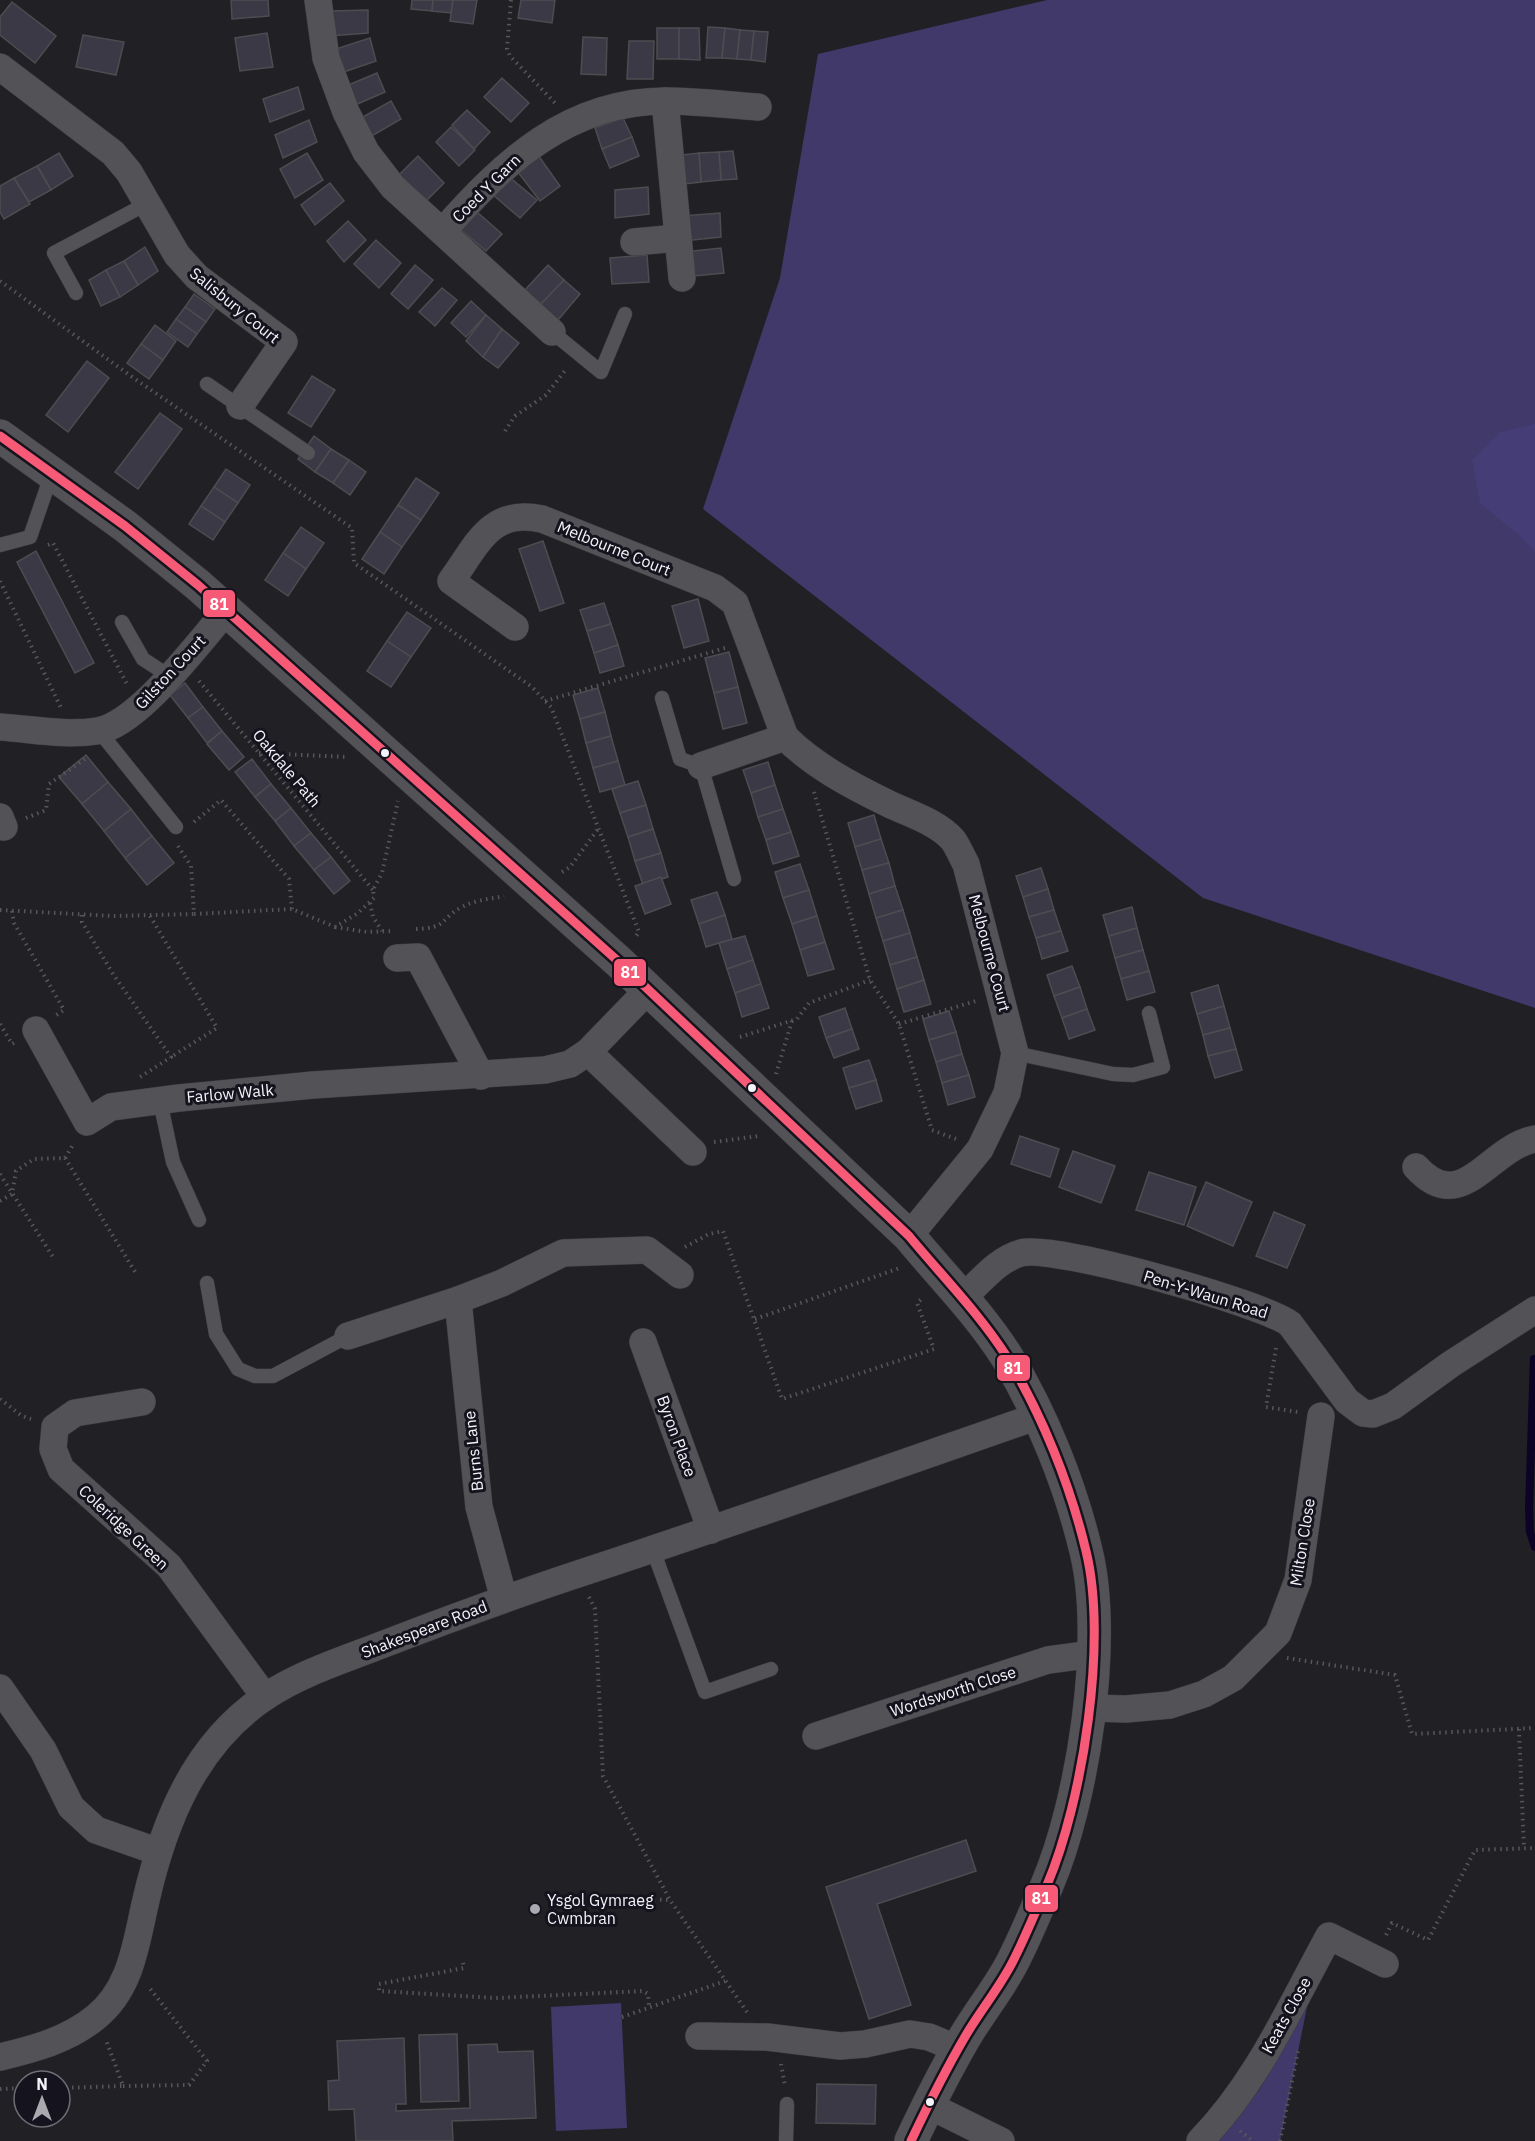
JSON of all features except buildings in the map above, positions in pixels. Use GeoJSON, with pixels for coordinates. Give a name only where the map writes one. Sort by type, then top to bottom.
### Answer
{"type":"FeatureCollection","features":[{"type":"Feature","properties":{"kind":"street","name":"Coed Y Garn"},"geometry":{"type":"LineString","coordinates":[[318,0],[326,58],[346,112],[366,152],[393,187],[552,332]]}},
{"type":"Feature","properties":{"kind":"street","name":"Salisbury Court"},"geometry":{"type":"LineString","coordinates":[[0,67],[113,153],[129,172],[177,255],[196,278],[284,342],[240,406]]}},
{"type":"Feature","properties":{"kind":"street","name":"Coed Y Garn"},"geometry":{"type":"LineString","coordinates":[[443,231],[478,191],[515,156],[571,123],[620,106],[665,101],[758,107]]}},
{"type":"Feature","properties":{"kind":"street"},"geometry":{"type":"LineString","coordinates":[[665,101],[682,278]]}},
{"type":"Feature","properties":{"kind":"street"},"geometry":{"type":"LineString","coordinates":[[634,242],[678,238]]}},
{"type":"Feature","properties":{"kind":"street"},"geometry":{"type":"LineString","coordinates":[[0,436],[125,526],[227,610],[619,962],[916,1245],[963,1298],[1006,1356],[1038,1416],[1059,1467],[1087,1552],[1093,1598],[1091,1708],[1071,1808],[1048,1882],[1011,1964],[958,2049],[911,2141]]}},
{"type":"Feature","properties":{"kind":"street","name":"Melbourne Court"},"geometry":{"type":"LineString","coordinates":[[515,627],[452,581],[490,527],[506,518],[523,515],[542,519],[715,588],[735,603],[785,737],[800,752],[829,771],[885,802],[936,826],[953,841],[966,864],[1015,1053],[1007,1093],[980,1149],[916,1245]]}},
{"type":"Feature","properties":{"kind":"street","name":"Gilston Court"},"geometry":{"type":"LineString","coordinates":[[0,728],[72,732],[99,731],[125,718],[176,668],[227,610]]}},
{"type":"Feature","properties":{"kind":"street"},"geometry":{"type":"LineString","coordinates":[[701,766],[785,737]]}},
{"type":"Feature","properties":{"kind":"street"},"geometry":{"type":"LineString","coordinates":[[397,958],[418,957],[481,1076]]}},
{"type":"Feature","properties":{"kind":"street","name":"Farlow Walk"},"geometry":{"type":"LineString","coordinates":[[87,1122],[111,1107],[160,1101],[313,1085],[481,1076],[546,1070],[570,1064],[588,1052],[648,990]]}},
{"type":"Feature","properties":{"kind":"street"},"geometry":{"type":"LineString","coordinates":[[36,1030],[87,1122]]}},
{"type":"Feature","properties":{"kind":"street"},"geometry":{"type":"LineString","coordinates":[[588,1052],[692,1150]]}},
{"type":"Feature","properties":{"kind":"street"},"geometry":{"type":"LineString","coordinates":[[1416,1167],[1429,1181],[1441,1185],[1459,1184],[1514,1146],[1535,1139]]}},
{"type":"Feature","properties":{"kind":"street"},"geometry":{"type":"LineString","coordinates":[[348,1336],[502,1283],[562,1253],[647,1250],[670,1267]]}},
{"type":"Feature","properties":{"kind":"street","name":"Pen-Y-Waun Road"},"geometry":{"type":"LineString","coordinates":[[963,1298],[999,1264],[1021,1253],[1041,1252],[1086,1260],[1247,1303],[1281,1317],[1296,1332],[1347,1401],[1363,1413],[1373,1414],[1393,1406],[1451,1364],[1535,1310]]}},
{"type":"Feature","properties":{"kind":"street","name":"Burns Lane"},"geometry":{"type":"LineString","coordinates":[[458,1300],[479,1507],[504,1599]]}},
{"type":"Feature","properties":{"kind":"street","name":"Byron Place"},"geometry":{"type":"LineString","coordinates":[[643,1342],[711,1530]]}},
{"type":"Feature","properties":{"kind":"street"},"geometry":{"type":"LineString","coordinates":[[55,1427],[75,1413],[142,1402]]}},
{"type":"Feature","properties":{"kind":"street","name":"Shakespeare Road"},"geometry":{"type":"LineString","coordinates":[[0,2057],[64,2038],[98,2016],[121,1987],[137,1948],[146,1900],[159,1852],[174,1811],[195,1767],[224,1729],[265,1697],[308,1673],[504,1599],[653,1550],[1038,1416]]}},
{"type":"Feature","properties":{"kind":"street","name":"Milton Close"},"geometry":{"type":"LineString","coordinates":[[1091,1708],[1126,1709],[1170,1705],[1204,1694],[1233,1678],[1278,1633],[1298,1580],[1321,1416]]}},
{"type":"Feature","properties":{"kind":"street","name":"Coleridge Green"},"geometry":{"type":"LineString","coordinates":[[55,1427],[53,1449],[61,1468],[169,1566],[265,1697]]}},
{"type":"Feature","properties":{"kind":"street","name":"Wordsworth Close"},"geometry":{"type":"LineString","coordinates":[[816,1736],[1047,1660],[1093,1654]]}},
{"type":"Feature","properties":{"kind":"street"},"geometry":{"type":"LineString","coordinates":[[0,1688],[44,1750],[71,1807],[96,1830],[159,1852]]}},
{"type":"Feature","properties":{"kind":"street","name":"Keats Close"},"geometry":{"type":"LineString","coordinates":[[1200,2141],[1224,2117],[1245,2089],[1329,1936],[1379,1962]]}},
{"type":"Feature","properties":{"kind":"street"},"geometry":{"type":"LineString","coordinates":[[699,2036],[753,2036],[840,2046],[865,2044],[910,2034],[958,2049]]}},
{"type":"Feature","properties":{"kind":"street"},"geometry":{"type":"LineString","coordinates":[[928,2105],[1000,2141]]}},
{"type":"Feature","properties":{"kind":"lane"},"geometry":{"type":"LineString","coordinates":[[76,293],[54,252],[148,203]]}},
{"type":"Feature","properties":{"kind":"lane"},"geometry":{"type":"LineString","coordinates":[[552,332],[601,372],[625,314]]}},
{"type":"Feature","properties":{"kind":"lane"},"geometry":{"type":"LineString","coordinates":[[207,384],[308,453]]}},
{"type":"Feature","properties":{"kind":"lane"},"geometry":{"type":"LineString","coordinates":[[0,545],[30,537],[52,473]]}},
{"type":"Feature","properties":{"kind":"lane"},"geometry":{"type":"LineString","coordinates":[[122,622],[142,659],[176,668]]}},
{"type":"Feature","properties":{"kind":"lane"},"geometry":{"type":"LineString","coordinates":[[662,698],[680,759],[701,766],[734,879]]}},
{"type":"Feature","properties":{"kind":"lane"},"geometry":{"type":"LineString","coordinates":[[99,731],[180,831]]}},
{"type":"Feature","properties":{"kind":"lane"},"geometry":{"type":"LineString","coordinates":[[1015,1053],[1113,1074],[1133,1075],[1163,1067],[1149,1013]]}},
{"type":"Feature","properties":{"kind":"lane"},"geometry":{"type":"LineString","coordinates":[[160,1101],[173,1162],[199,1220]]}},
{"type":"Feature","properties":{"kind":"lane"},"geometry":{"type":"LineString","coordinates":[[207,1283],[216,1334],[238,1369],[255,1376],[273,1376],[348,1336]]}},
{"type":"Feature","properties":{"kind":"lane"},"geometry":{"type":"LineString","coordinates":[[653,1550],[705,1692],[771,1669]]}},
{"type":"Feature","properties":{"kind":"lane"},"geometry":{"type":"LineString","coordinates":[[786,2141],[787,2104]]}},
{"type":"Feature","properties":{"kind":"path"},"geometry":{"type":"LineString","coordinates":[[511,0],[507,49],[510,56],[560,107],[571,123]]}},
{"type":"Feature","properties":{"kind":"path"},"geometry":{"type":"LineString","coordinates":[[0,281],[135,379],[352,528],[354,563],[532,687],[551,707],[639,932],[619,962]]}},
{"type":"Feature","properties":{"kind":"path"},"geometry":{"type":"LineString","coordinates":[[505,431],[515,416],[546,395],[571,363],[554,350],[552,332]]}},
{"type":"Feature","properties":{"kind":"path"},"geometry":{"type":"LineString","coordinates":[[53,543],[139,706]]}},
{"type":"Feature","properties":{"kind":"path"},"geometry":{"type":"LineString","coordinates":[[0,581],[72,732]]}},
{"type":"Feature","properties":{"kind":"path"},"geometry":{"type":"LineString","coordinates":[[545,701],[731,646]]}},
{"type":"Feature","properties":{"kind":"path","name":"Oakdale Path"},"geometry":{"type":"LineString","coordinates":[[176,668],[259,753],[373,890]]}},
{"type":"Feature","properties":{"kind":"path"},"geometry":{"type":"LineString","coordinates":[[259,753],[358,758]]}},
{"type":"Feature","properties":{"kind":"path"},"geometry":{"type":"LineString","coordinates":[[2,822],[46,810],[49,784],[88,757]]}},
{"type":"Feature","properties":{"kind":"path"},"geometry":{"type":"LineString","coordinates":[[813,788],[870,980],[899,1024],[932,1130],[980,1149]]}},
{"type":"Feature","properties":{"kind":"path"},"geometry":{"type":"LineString","coordinates":[[335,927],[358,913],[374,898],[373,890],[382,873],[399,798]]}},
{"type":"Feature","properties":{"kind":"path"},"geometry":{"type":"LineString","coordinates":[[194,914],[191,866],[180,831],[222,800],[289,879],[292,909]]}},
{"type":"Feature","properties":{"kind":"path"},"geometry":{"type":"LineString","coordinates":[[558,874],[570,867],[598,829]]}},
{"type":"Feature","properties":{"kind":"path"},"geometry":{"type":"LineString","coordinates":[[414,930],[433,928],[446,922],[460,908],[508,895]]}},
{"type":"Feature","properties":{"kind":"path"},"geometry":{"type":"LineString","coordinates":[[370,902],[373,917],[382,931]]}},
{"type":"Feature","properties":{"kind":"path"},"geometry":{"type":"LineString","coordinates":[[0,910],[82,915],[150,915],[292,909],[335,927],[382,931],[404,930]]}},
{"type":"Feature","properties":{"kind":"path"},"geometry":{"type":"LineString","coordinates":[[0,1024],[12,1044],[64,1010],[14,923],[12,911]]}},
{"type":"Feature","properties":{"kind":"path"},"geometry":{"type":"LineString","coordinates":[[82,915],[82,921],[114,974],[171,1057]]}},
{"type":"Feature","properties":{"kind":"path"},"geometry":{"type":"LineString","coordinates":[[130,1083],[217,1028],[150,915]]}},
{"type":"Feature","properties":{"kind":"path"},"geometry":{"type":"LineString","coordinates":[[717,1055],[740,1037],[797,1019],[809,1003],[870,980]]}},
{"type":"Feature","properties":{"kind":"path"},"geometry":{"type":"LineString","coordinates":[[899,1024],[1000,994]]}},
{"type":"Feature","properties":{"kind":"path"},"geometry":{"type":"LineString","coordinates":[[759,1096],[779,1070],[793,1021]]}},
{"type":"Feature","properties":{"kind":"path"},"geometry":{"type":"LineString","coordinates":[[65,1158],[87,1122]]}},
{"type":"Feature","properties":{"kind":"path"},"geometry":{"type":"LineString","coordinates":[[692,1150],[726,1138],[756,1134],[765,1139]]}},
{"type":"Feature","properties":{"kind":"path"},"geometry":{"type":"LineString","coordinates":[[0,1202],[12,1194],[16,1171],[34,1159],[65,1158]]}},
{"type":"Feature","properties":{"kind":"path"},"geometry":{"type":"LineString","coordinates":[[65,1158],[137,1275]]}},
{"type":"Feature","properties":{"kind":"path"},"geometry":{"type":"LineString","coordinates":[[0,1174],[53,1257]]}},
{"type":"Feature","properties":{"kind":"path"},"geometry":{"type":"LineString","coordinates":[[670,1267],[709,1234],[723,1232],[782,1398],[934,1349],[917,1303],[929,1293]]}},
{"type":"Feature","properties":{"kind":"path"},"geometry":{"type":"LineString","coordinates":[[755,1319],[903,1267],[916,1245]]}},
{"type":"Feature","properties":{"kind":"path"},"geometry":{"type":"LineString","coordinates":[[1281,1317],[1266,1407],[1321,1416]]}},
{"type":"Feature","properties":{"kind":"path"},"geometry":{"type":"LineString","coordinates":[[0,1399],[22,1416],[55,1427]]}},
{"type":"Feature","properties":{"kind":"path"},"geometry":{"type":"LineString","coordinates":[[577,1575],[595,1609],[603,1776],[670,1900],[724,1981],[754,2021]]}},
{"type":"Feature","properties":{"kind":"path"},"geometry":{"type":"LineString","coordinates":[[1259,1654],[1395,1675],[1412,1734],[1535,1728]]}},
{"type":"Feature","properties":{"kind":"path"},"geometry":{"type":"LineString","coordinates":[[1519,1729],[1524,1848]]}},
{"type":"Feature","properties":{"kind":"path"},"geometry":{"type":"LineString","coordinates":[[1379,1962],[1392,1923],[1428,1940],[1475,1850],[1535,1848]]}},
{"type":"Feature","properties":{"kind":"path"},"geometry":{"type":"LineString","coordinates":[[606,1898],[670,1900]]}},
{"type":"Feature","properties":{"kind":"path"},"geometry":{"type":"LineString","coordinates":[[463,1963],[464,1968],[379,1984],[379,1990],[496,1998],[643,1990],[648,1994],[649,2007]]}},
{"type":"Feature","properties":{"kind":"path"},"geometry":{"type":"LineString","coordinates":[[72,2088],[189,2085],[207,2061],[149,1986],[125,1977]]}},
{"type":"Feature","properties":{"kind":"path"},"geometry":{"type":"LineString","coordinates":[[622,2017],[724,1981]]}},
{"type":"Feature","properties":{"kind":"path"},"geometry":{"type":"LineString","coordinates":[[98,2016],[123,2086]]}},
{"type":"Feature","properties":{"kind":"path"},"geometry":{"type":"LineString","coordinates":[[781,2039],[779,2054],[787,2104]]}},
{"type":"Feature","properties":{"kind":"shaded area"},"geometry":{"type":"Polygon","coordinates":[[[1047,0],[1535,0],[1535,1008],[1203,898],[703,509],[780,278],[818,54],[1047,0]]]}},
{"type":"Feature","properties":{"kind":"shaded area"},"geometry":{"type":"Polygon","coordinates":[[[1535,424],[1535,552],[1520,536],[1480,503],[1472,460],[1500,432],[1535,424]]]}},
{"type":"Feature","properties":{"kind":"shaded area"},"geometry":{"type":"Polygon","coordinates":[[[1308,2002],[1280,2141],[1213,2141],[1259,2090],[1308,2002]]]}},
{"type":"Feature","properties":{"kind":"shaded area"},"geometry":{"type":"Polygon","coordinates":[[[621,2003],[627,2128],[556,2131],[551,2007],[621,2003]]]}},
{"type":"Feature","properties":{"kind":"waterway"},"geometry":{"type":"LineString","coordinates":[[1534,1359],[1529,1508],[1530,1532],[1535,1547]]}},
{"type":"Feature","properties":{"kind":"transit line","name":"81"},"geometry":{"type":"LineString","coordinates":[[0,436],[125,526],[198,585],[619,962],[909,1236],[985,1325],[1020,1379],[1054,1451],[1072,1501],[1086,1551],[1092,1587],[1094,1629],[1093,1674],[1088,1720],[1071,1810],[1047,1885],[1012,1963],[959,2048],[911,2141]]}},
{"type":"Feature","properties":{"kind":"place","name":"Ysgol Gymraeg Cwmbran"},"geometry":{"type":"Point","coordinates":[535,1909]}}]}
